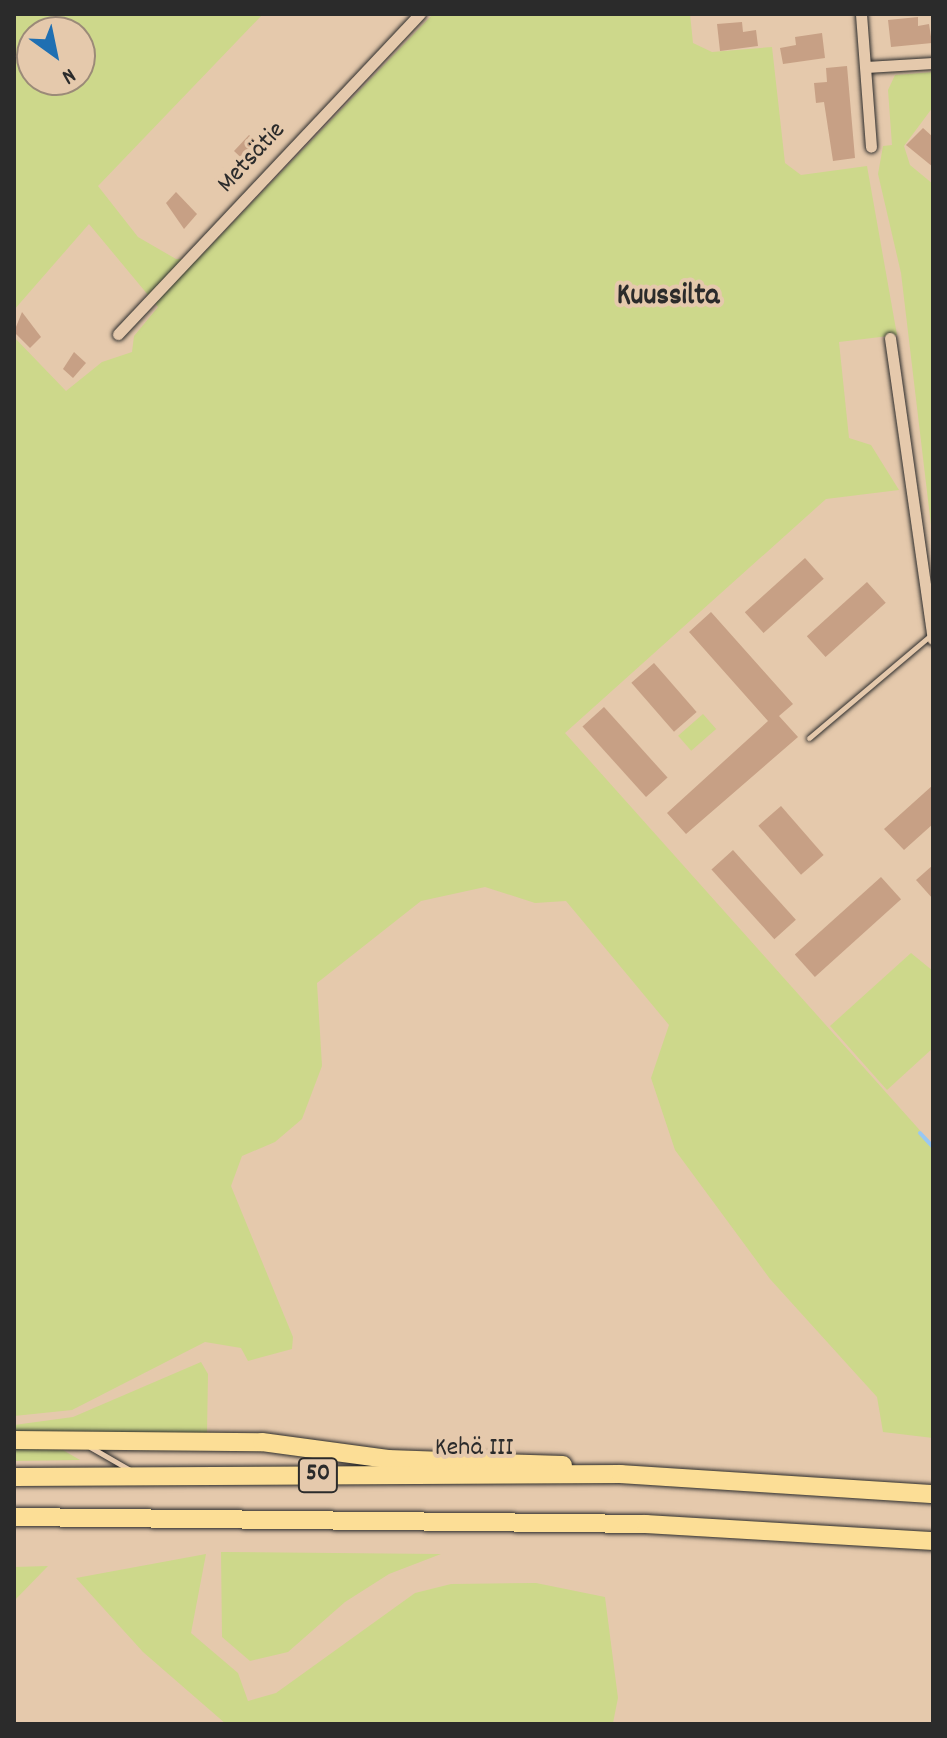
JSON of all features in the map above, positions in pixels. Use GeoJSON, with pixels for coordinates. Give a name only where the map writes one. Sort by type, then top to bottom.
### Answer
{"type":"FeatureCollection","features":[{"type":"Feature","properties":{"kind":"highway"},"geometry":{"type":"LineString","coordinates":[[14,1440],[262,1442],[332,1455],[527,1460],[621,1474]]}},
{"type":"Feature","properties":{"kind":"highway","name":"Kehä III"},"geometry":{"type":"LineString","coordinates":[[14,1477],[621,1474],[933,1494]]}},
{"type":"Feature","properties":{"kind":"highway","name":"50"},"geometry":{"type":"LineString","coordinates":[[14,1517],[646,1524],[933,1541]]}},
{"type":"Feature","properties":{"kind":"street","name":"Metsätie"},"geometry":{"type":"LineString","coordinates":[[118,334],[420,14]]}},
{"type":"Feature","properties":{"kind":"street"},"geometry":{"type":"LineString","coordinates":[[861,14],[871,147]]}},
{"type":"Feature","properties":{"kind":"street"},"geometry":{"type":"LineString","coordinates":[[866,67],[933,63]]}},
{"type":"Feature","properties":{"kind":"street"},"geometry":{"type":"LineString","coordinates":[[890,338],[932,637]]}},
{"type":"Feature","properties":{"kind":"lane"},"geometry":{"type":"LineString","coordinates":[[809,738],[932,637]]}},
{"type":"Feature","properties":{"kind":"lane"},"geometry":{"type":"LineString","coordinates":[[79,1441],[141,1476]]}},
{"type":"Feature","properties":{"kind":"green space"},"geometry":{"type":"Polygon","coordinates":[[[14,14],[263,14],[98,186],[138,237],[176,259],[198,259],[433,14],[690,14],[693,43],[712,52],[772,47],[785,163],[801,175],[867,166],[897,335],[839,342],[849,438],[871,445],[899,490],[826,499],[565,733],[933,1145],[933,1438],[883,1432],[877,1397],[770,1279],[675,1150],[651,1078],[669,1025],[566,901],[535,903],[485,887],[421,901],[317,983],[322,1066],[302,1119],[275,1142],[242,1156],[231,1186],[293,1337],[292,1349],[248,1361],[241,1348],[205,1342],[72,1410],[14,1416],[14,337],[66,391],[102,362],[132,352],[134,336],[158,307],[89,224],[14,310],[14,14]]]}},
{"type":"Feature","properties":{"kind":"green space"},"geometry":{"type":"Polygon","coordinates":[[[933,72],[933,107],[904,146],[910,165],[933,184],[933,542],[901,273],[878,174],[883,146],[892,145],[888,90],[895,75],[933,72]]]}},
{"type":"Feature","properties":{"kind":"green space"},"geometry":{"type":"Polygon","coordinates":[[[703,714],[716,729],[691,751],[678,736],[703,714]]]}},
{"type":"Feature","properties":{"kind":"green space"},"geometry":{"type":"Polygon","coordinates":[[[911,953],[933,971],[933,1048],[887,1090],[830,1026],[911,953]]]}},
{"type":"Feature","properties":{"kind":"green space"},"geometry":{"type":"Polygon","coordinates":[[[201,1362],[208,1374],[207,1433],[14,1431],[14,1425],[73,1417],[201,1362]]]}},
{"type":"Feature","properties":{"kind":"green space"},"geometry":{"type":"Polygon","coordinates":[[[14,1448],[63,1450],[80,1460],[14,1461],[14,1448]]]}},
{"type":"Feature","properties":{"kind":"green space"},"geometry":{"type":"Polygon","coordinates":[[[221,1552],[441,1554],[389,1574],[345,1602],[288,1652],[250,1661],[222,1637],[221,1552]]]}},
{"type":"Feature","properties":{"kind":"green space"},"geometry":{"type":"Polygon","coordinates":[[[206,1554],[191,1633],[238,1673],[248,1701],[276,1693],[415,1593],[451,1584],[536,1583],[605,1597],[618,1698],[613,1723],[226,1724],[143,1652],[76,1578],[206,1554]]]}},
{"type":"Feature","properties":{"kind":"green space"},"geometry":{"type":"Polygon","coordinates":[[[48,1566],[14,1601],[14,1567],[48,1566]]]}},
{"type":"Feature","properties":{"kind":"building"},"geometry":{"type":"Polygon","coordinates":[[[918,17],[918,26],[929,24],[932,43],[891,47],[888,20],[918,17]]]}},
{"type":"Feature","properties":{"kind":"building"},"geometry":{"type":"Polygon","coordinates":[[[742,22],[743,32],[756,30],[758,46],[720,51],[717,24],[742,22]]]}},
{"type":"Feature","properties":{"kind":"building"},"geometry":{"type":"Polygon","coordinates":[[[822,33],[825,58],[783,64],[780,48],[796,45],[795,37],[822,33]]]}},
{"type":"Feature","properties":{"kind":"building"},"geometry":{"type":"Polygon","coordinates":[[[847,66],[855,158],[833,161],[824,102],[816,103],[814,83],[827,82],[826,68],[847,66]]]}},
{"type":"Feature","properties":{"kind":"building"},"geometry":{"type":"Polygon","coordinates":[[[923,128],[933,137],[933,167],[906,145],[923,128]]]}},
{"type":"Feature","properties":{"kind":"building"},"geometry":{"type":"Polygon","coordinates":[[[249,135],[265,150],[250,166],[234,151],[249,135]]]}},
{"type":"Feature","properties":{"kind":"building"},"geometry":{"type":"Polygon","coordinates":[[[176,192],[197,214],[184,229],[166,203],[176,192]]]}},
{"type":"Feature","properties":{"kind":"building"},"geometry":{"type":"Polygon","coordinates":[[[22,312],[41,337],[30,348],[14,332],[22,312]]]}},
{"type":"Feature","properties":{"kind":"building"},"geometry":{"type":"Polygon","coordinates":[[[74,352],[86,363],[73,378],[63,369],[74,352]]]}},
{"type":"Feature","properties":{"kind":"building"},"geometry":{"type":"Polygon","coordinates":[[[805,558],[824,579],[764,633],[745,612],[805,558]]]}},
{"type":"Feature","properties":{"kind":"building"},"geometry":{"type":"Polygon","coordinates":[[[867,582],[886,603],[826,657],[807,636],[867,582]]]}},
{"type":"Feature","properties":{"kind":"building"},"geometry":{"type":"Polygon","coordinates":[[[711,612],[793,704],[779,716],[798,737],[686,834],[667,813],[768,721],[689,632],[711,612]]]}},
{"type":"Feature","properties":{"kind":"building"},"geometry":{"type":"Polygon","coordinates":[[[654,663],[697,712],[674,732],[631,683],[654,663]]]}},
{"type":"Feature","properties":{"kind":"building"},"geometry":{"type":"Polygon","coordinates":[[[604,707],[668,778],[646,797],[582,726],[604,707]]]}},
{"type":"Feature","properties":{"kind":"building"},"geometry":{"type":"Polygon","coordinates":[[[933,785],[933,824],[904,850],[884,829],[933,785]]]}},
{"type":"Feature","properties":{"kind":"building"},"geometry":{"type":"Polygon","coordinates":[[[781,806],[824,855],[801,875],[758,826],[781,806]]]}},
{"type":"Feature","properties":{"kind":"building"},"geometry":{"type":"Polygon","coordinates":[[[733,850],[796,920],[774,939],[711,869],[733,850]]]}},
{"type":"Feature","properties":{"kind":"building"},"geometry":{"type":"Polygon","coordinates":[[[933,865],[933,899],[916,880],[933,865]]]}},
{"type":"Feature","properties":{"kind":"building"},"geometry":{"type":"Polygon","coordinates":[[[881,877],[901,899],[815,977],[795,955],[881,877]]]}},
{"type":"Feature","properties":{"kind":"waterway"},"geometry":{"type":"LineString","coordinates":[[920,1133],[933,1147]]}},
{"type":"Feature","properties":{"kind":"district","name":"Kuussilta"},"geometry":{"type":"Point","coordinates":[668,298]}}]}
